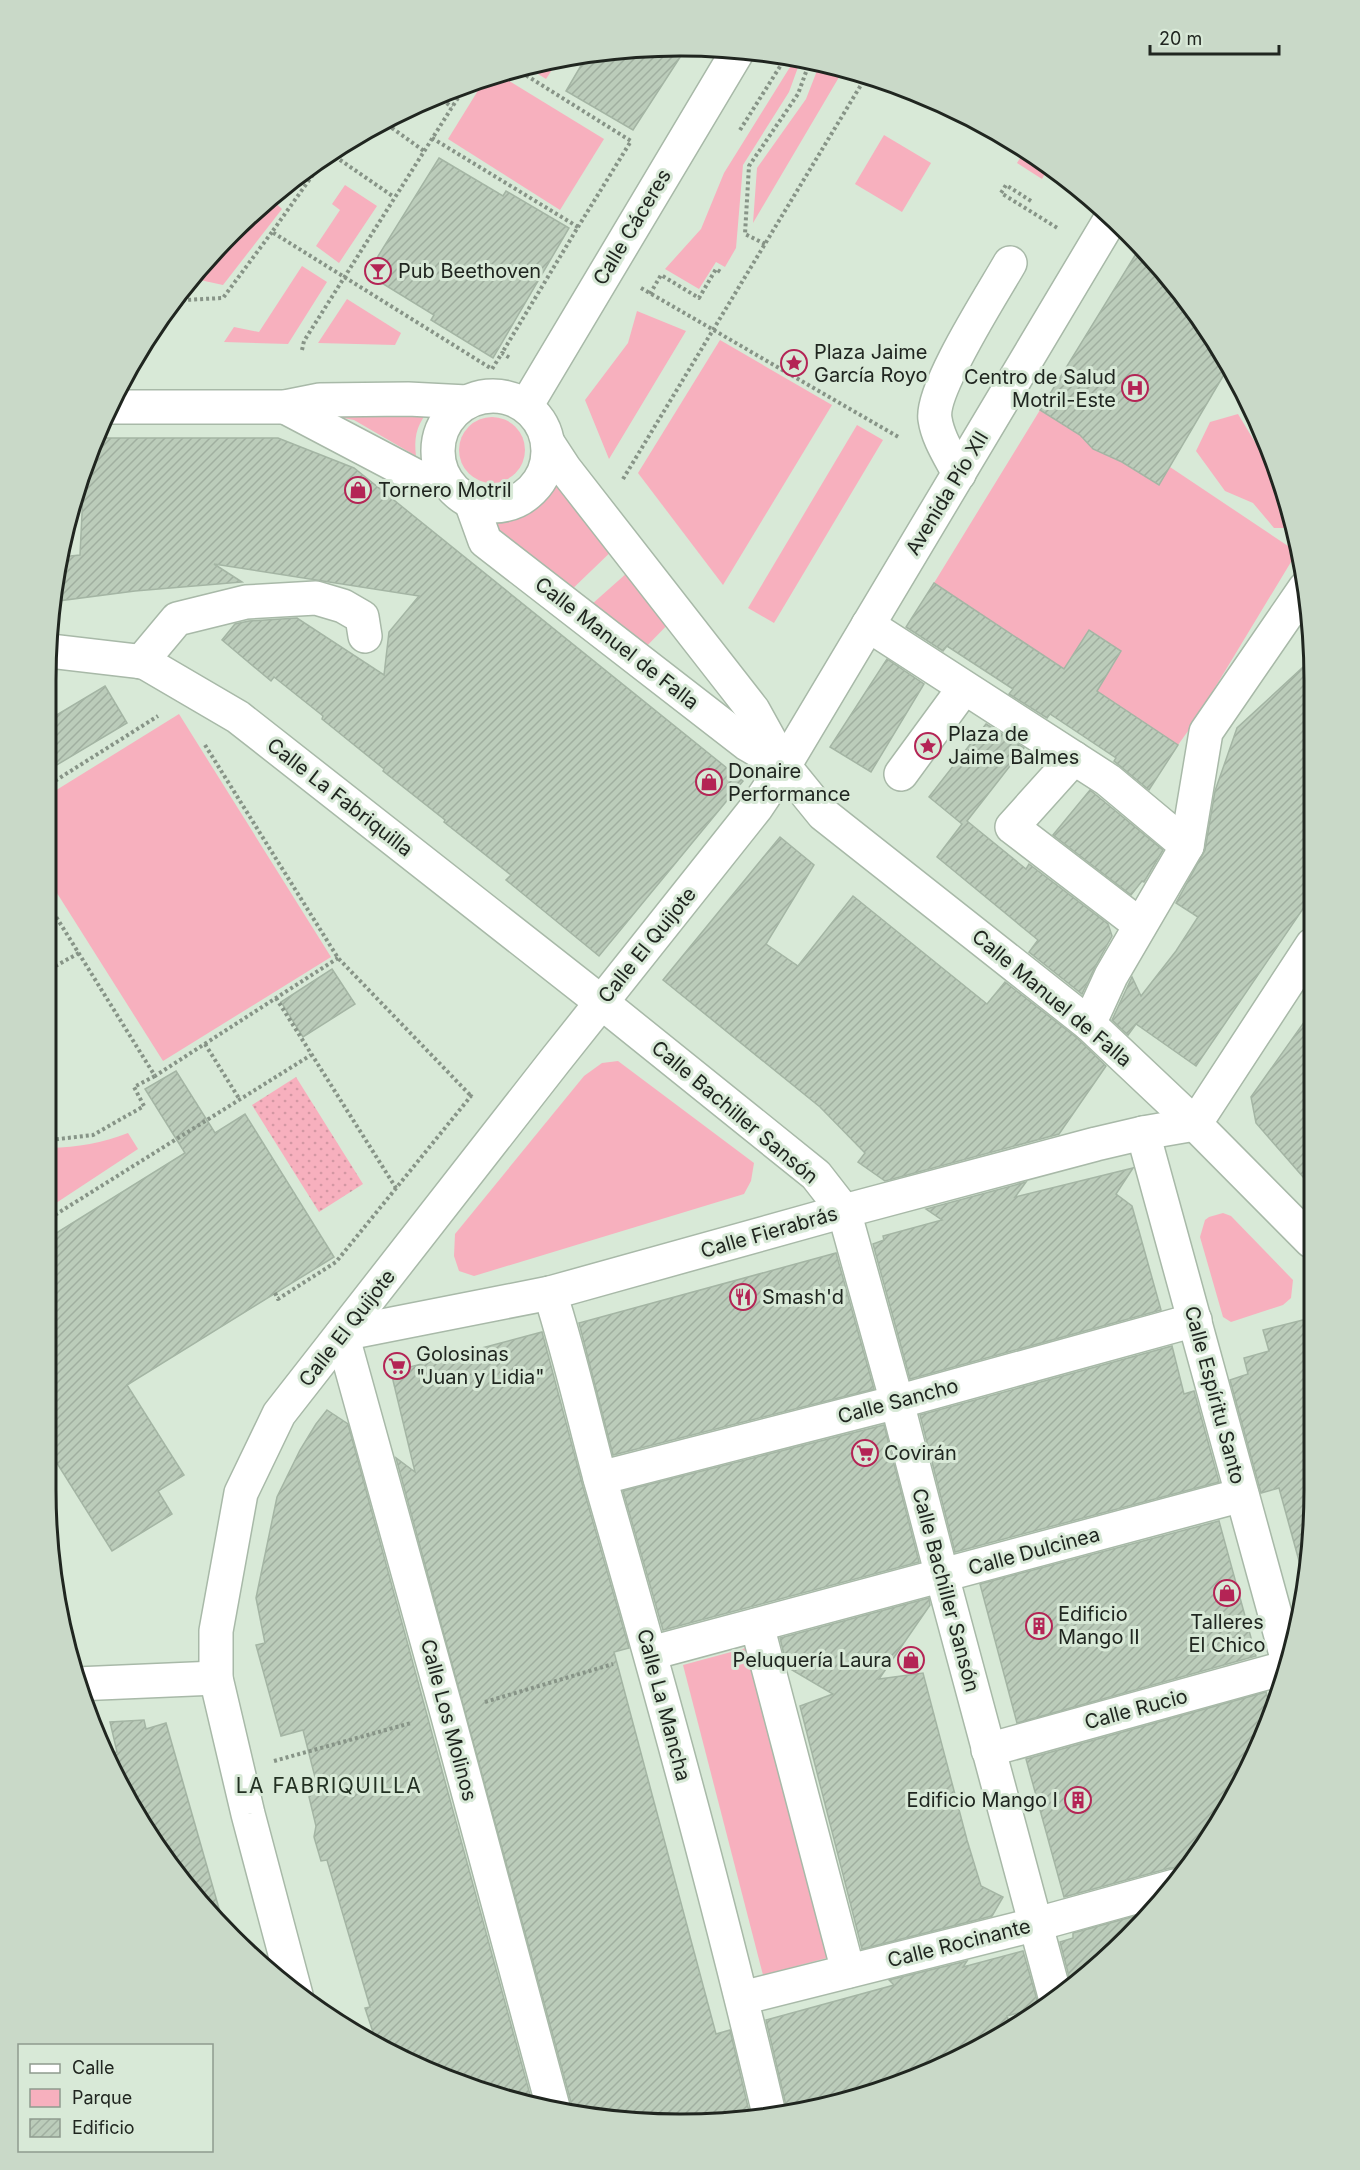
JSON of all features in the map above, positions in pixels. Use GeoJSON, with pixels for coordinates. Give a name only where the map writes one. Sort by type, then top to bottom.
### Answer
{"type":"FeatureCollection","features":[{"type":"Feature","properties":{"kind":"street","name":"Calle Cáceres"},"geometry":{"type":"LineString","coordinates":[[534,392],[734,58]]}},
{"type":"Feature","properties":{"kind":"street","name":"Avenida Pío XII"},"geometry":{"type":"LineString","coordinates":[[784,766],[1107,224]]}},
{"type":"Feature","properties":{"kind":"street"},"geometry":{"type":"LineString","coordinates":[[959,474],[941,440],[934,417],[938,396],[951,366],[1010,263]]}},
{"type":"Feature","properties":{"kind":"street"},"geometry":{"type":"LineString","coordinates":[[119,407],[285,407],[320,400],[408,399],[467,402],[483,397],[534,392],[548,442],[548,459],[543,476],[534,490],[520,500],[504,506],[488,507],[459,492],[416,476],[285,407]]}},
{"type":"Feature","properties":{"kind":"street"},"geometry":{"type":"LineString","coordinates":[[459,492],[439,465],[438,447],[442,429],[453,414],[467,402]]}},
{"type":"Feature","properties":{"kind":"street","name":"Calle Manuel de Falla"},"geometry":{"type":"LineString","coordinates":[[548,442],[565,469],[753,710],[784,766],[823,814],[1089,1024],[1195,1124],[1304,1234]]}},
{"type":"Feature","properties":{"kind":"street","name":"Calle Manuel de Falla"},"geometry":{"type":"LineString","coordinates":[[459,492],[485,541],[747,744],[784,766]]}},
{"type":"Feature","properties":{"kind":"street"},"geometry":{"type":"LineString","coordinates":[[1089,1024],[1111,976],[1186,846],[1206,732],[1299,597]]}},
{"type":"Feature","properties":{"kind":"street"},"geometry":{"type":"LineString","coordinates":[[141,662],[177,619],[246,602],[316,598],[343,606],[362,617],[365,636]]}},
{"type":"Feature","properties":{"kind":"street"},"geometry":{"type":"LineString","coordinates":[[868,626],[1108,780],[1186,846]]}},
{"type":"Feature","properties":{"kind":"street","name":"Calle La Fabriquilla"},"geometry":{"type":"LineString","coordinates":[[57,652],[144,662],[237,717],[602,1002]]}},
{"type":"Feature","properties":{"kind":"street"},"geometry":{"type":"LineString","coordinates":[[902,774],[964,688]]}},
{"type":"Feature","properties":{"kind":"street"},"geometry":{"type":"LineString","coordinates":[[1074,758],[1012,827],[1140,925]]}},
{"type":"Feature","properties":{"kind":"street","name":"Calle El Quijote"},"geometry":{"type":"LineString","coordinates":[[292,1979],[216,1678],[216,1631],[241,1493],[279,1414],[756,808],[784,766]]}},
{"type":"Feature","properties":{"kind":"street"},"geometry":{"type":"LineString","coordinates":[[1195,1124],[1304,957]]}},
{"type":"Feature","properties":{"kind":"street","name":"Calle Bachiller Sansón"},"geometry":{"type":"LineString","coordinates":[[602,1002],[816,1175],[844,1211],[1053,1990]]}},
{"type":"Feature","properties":{"kind":"street","name":"Calle Fierabrás"},"geometry":{"type":"LineString","coordinates":[[342,1334],[550,1293],[844,1211],[1143,1133],[1195,1124]]}},
{"type":"Feature","properties":{"kind":"street","name":"Calle Espíritu Santo"},"geometry":{"type":"LineString","coordinates":[[1143,1133],[1284,1648]]}},
{"type":"Feature","properties":{"kind":"street","name":"Calle La Mancha"},"geometry":{"type":"LineString","coordinates":[[550,1293],[564,1336],[600,1478],[651,1653],[742,1998],[768,2108]]}},
{"type":"Feature","properties":{"kind":"street","name":"Calle Sancho"},"geometry":{"type":"LineString","coordinates":[[600,1478],[897,1402],[1195,1320]]}},
{"type":"Feature","properties":{"kind":"street","name":"Calle Los Molinos"},"geometry":{"type":"LineString","coordinates":[[342,1334],[551,2101]]}},
{"type":"Feature","properties":{"kind":"street","name":"Calle Dulcinea"},"geometry":{"type":"LineString","coordinates":[[651,1653],[1242,1495]]}},
{"type":"Feature","properties":{"kind":"street"},"geometry":{"type":"LineString","coordinates":[[758,1625],[848,1971]]}},
{"type":"Feature","properties":{"kind":"street","name":"Calle Rucio"},"geometry":{"type":"LineString","coordinates":[[988,1750],[1278,1670]]}},
{"type":"Feature","properties":{"kind":"street"},"geometry":{"type":"LineString","coordinates":[[86,1683],[216,1678]]}},
{"type":"Feature","properties":{"kind":"street","name":"Calle Rocinante"},"geometry":{"type":"LineString","coordinates":[[742,1998],[1036,1924],[1159,1890]]}},
{"type":"Feature","properties":{"kind":"path"},"geometry":{"type":"LineString","coordinates":[[765,244],[746,234],[749,166],[798,94],[807,68]]}},
{"type":"Feature","properties":{"kind":"path"},"geometry":{"type":"LineString","coordinates":[[272,232],[492,369],[631,141],[526,75]]}},
{"type":"Feature","properties":{"kind":"path"},"geometry":{"type":"LineString","coordinates":[[619,485],[862,83]]}},
{"type":"Feature","properties":{"kind":"path"},"geometry":{"type":"LineString","coordinates":[[302,350],[304,341],[344,276],[459,96]]}},
{"type":"Feature","properties":{"kind":"path"},"geometry":{"type":"LineString","coordinates":[[445,102],[452,107]]}},
{"type":"Feature","properties":{"kind":"path"},"geometry":{"type":"LineString","coordinates":[[390,127],[423,151]]}},
{"type":"Feature","properties":{"kind":"path"},"geometry":{"type":"LineString","coordinates":[[432,138],[578,227]]}},
{"type":"Feature","properties":{"kind":"path"},"geometry":{"type":"LineString","coordinates":[[336,159],[394,197]]}},
{"type":"Feature","properties":{"kind":"path"},"geometry":{"type":"LineString","coordinates":[[185,300],[223,298],[314,175]]}},
{"type":"Feature","properties":{"kind":"path"},"geometry":{"type":"LineString","coordinates":[[1031,201],[1006,185],[1001,193],[1063,231]]}},
{"type":"Feature","properties":{"kind":"path"},"geometry":{"type":"LineString","coordinates":[[650,294],[662,274],[699,298],[716,269],[722,273]]}},
{"type":"Feature","properties":{"kind":"path"},"geometry":{"type":"LineString","coordinates":[[641,288],[908,442]]}},
{"type":"Feature","properties":{"kind":"path"},"geometry":{"type":"LineString","coordinates":[[502,353],[534,392]]}},
{"type":"Feature","properties":{"kind":"path"},"geometry":{"type":"LineString","coordinates":[[56,780],[162,714]]}},
{"type":"Feature","properties":{"kind":"path"},"geometry":{"type":"LineString","coordinates":[[200,737],[338,958],[476,1101]]}},
{"type":"Feature","properties":{"kind":"path"},"geometry":{"type":"LineString","coordinates":[[56,917],[155,1076]]}},
{"type":"Feature","properties":{"kind":"path"},"geometry":{"type":"LineString","coordinates":[[56,966],[79,953]]}},
{"type":"Feature","properties":{"kind":"path"},"geometry":{"type":"LineString","coordinates":[[56,1139],[93,1135],[144,1106],[134,1088],[338,958]]}},
{"type":"Feature","properties":{"kind":"path"},"geometry":{"type":"LineString","coordinates":[[276,998],[396,1188]]}},
{"type":"Feature","properties":{"kind":"path"},"geometry":{"type":"LineString","coordinates":[[205,1044],[240,1100]]}},
{"type":"Feature","properties":{"kind":"path"},"geometry":{"type":"LineString","coordinates":[[56,1214],[311,1055]]}},
{"type":"Feature","properties":{"kind":"path"},"geometry":{"type":"LineString","coordinates":[[275,1293],[278,1299],[336,1262],[471,1096]]}},
{"type":"Feature","properties":{"kind":"path"},"geometry":{"type":"LineString","coordinates":[[238,1771],[651,1653]]}},
{"type":"Feature","properties":{"kind":"green space"},"geometry":{"type":"Polygon","coordinates":[[[791,65],[798,66],[789,92],[743,165],[736,248],[725,267],[716,262],[699,289],[665,269],[701,229],[724,173],[791,65]]]}},
{"type":"Feature","properties":{"kind":"green space"},"geometry":{"type":"Polygon","coordinates":[[[553,68],[546,79],[536,73],[553,68]]]}},
{"type":"Feature","properties":{"kind":"green space"},"geometry":{"type":"Polygon","coordinates":[[[817,71],[839,76],[753,223],[757,168],[806,99],[817,71]]]}},
{"type":"Feature","properties":{"kind":"green space"},"geometry":{"type":"Polygon","coordinates":[[[508,80],[604,139],[560,210],[448,139],[479,89],[508,80]]]}},
{"type":"Feature","properties":{"kind":"green space"},"geometry":{"type":"Polygon","coordinates":[[[884,135],[931,163],[902,212],[855,184],[884,135]]]}},
{"type":"Feature","properties":{"kind":"green space"},"geometry":{"type":"Polygon","coordinates":[[[1021,157],[1045,174],[1042,179],[1017,163],[1021,157]]]}},
{"type":"Feature","properties":{"kind":"green space"},"geometry":{"type":"Polygon","coordinates":[[[345,185],[377,206],[339,263],[316,246],[340,210],[332,204],[345,185]]]}},
{"type":"Feature","properties":{"kind":"green space"},"geometry":{"type":"Polygon","coordinates":[[[276,204],[282,209],[223,285],[201,280],[238,238],[276,204]]]}},
{"type":"Feature","properties":{"kind":"green space"},"geometry":{"type":"Polygon","coordinates":[[[302,266],[327,282],[288,344],[224,342],[234,327],[259,332],[302,266]]]}},
{"type":"Feature","properties":{"kind":"green space"},"geometry":{"type":"Polygon","coordinates":[[[347,299],[401,333],[395,345],[318,343],[347,299]]]}},
{"type":"Feature","properties":{"kind":"green space"},"geometry":{"type":"Polygon","coordinates":[[[637,311],[686,331],[609,459],[585,400],[628,343],[637,311]]]}},
{"type":"Feature","properties":{"kind":"green space"},"geometry":{"type":"Polygon","coordinates":[[[720,340],[832,405],[723,585],[638,473],[720,340]]]}},
{"type":"Feature","properties":{"kind":"green space"},"geometry":{"type":"Polygon","coordinates":[[[1040,410],[1080,435],[1093,449],[1122,462],[1159,484],[1170,467],[1290,548],[1293,558],[1178,745],[934,583],[1040,410]]]}},
{"type":"Feature","properties":{"kind":"green space"},"geometry":{"type":"Polygon","coordinates":[[[318,413],[426,414],[416,434],[416,456],[354,420],[318,413]]]}},
{"type":"Feature","properties":{"kind":"green space"},"geometry":{"type":"Polygon","coordinates":[[[1238,414],[1261,452],[1286,528],[1274,528],[1253,503],[1225,491],[1196,451],[1210,422],[1238,414]]]}},
{"type":"Feature","properties":{"kind":"green space"},"geometry":{"type":"Polygon","coordinates":[[[485,417],[499,417],[511,422],[520,431],[525,450],[523,463],[516,474],[499,483],[485,483],[473,478],[464,469],[459,457],[459,443],[464,431],[473,422],[485,417]]]}},
{"type":"Feature","properties":{"kind":"green space"},"geometry":{"type":"Polygon","coordinates":[[[857,425],[883,440],[774,623],[748,608],[857,425]]]}},
{"type":"Feature","properties":{"kind":"green space"},"geometry":{"type":"Polygon","coordinates":[[[554,462],[619,544],[564,597],[491,538],[482,513],[508,511],[528,502],[542,486],[554,462]]]}},
{"type":"Feature","properties":{"kind":"green space"},"geometry":{"type":"Polygon","coordinates":[[[637,564],[677,615],[639,654],[582,613],[637,564]]]}},
{"type":"Feature","properties":{"kind":"green space"},"geometry":{"type":"Polygon","coordinates":[[[179,714],[331,957],[163,1061],[56,892],[56,790],[179,714]]]}},
{"type":"Feature","properties":{"kind":"green space"},"geometry":{"type":"Polygon","coordinates":[[[618,1061],[754,1163],[751,1181],[744,1194],[474,1276],[459,1271],[454,1256],[455,1234],[584,1076],[602,1063],[618,1061]]]}},
{"type":"Feature","properties":{"kind":"green space"},"geometry":{"type":"Polygon","coordinates":[[[296,1077],[363,1184],[319,1212],[252,1105],[296,1077]]]}},
{"type":"Feature","properties":{"kind":"green space"},"geometry":{"type":"Polygon","coordinates":[[[128,1133],[138,1149],[56,1203],[56,1148],[90,1144],[128,1133]]]}},
{"type":"Feature","properties":{"kind":"green space"},"geometry":{"type":"Polygon","coordinates":[[[1223,1213],[1231,1216],[1293,1280],[1291,1298],[1283,1305],[1231,1322],[1223,1317],[1200,1237],[1205,1220],[1223,1213]]]}},
{"type":"Feature","properties":{"kind":"green space"},"geometry":{"type":"Polygon","coordinates":[[[757,1645],[838,1955],[763,1975],[683,1665],[757,1645]]]}},
{"type":"Feature","properties":{"kind":"building"},"geometry":{"type":"Polygon","coordinates":[[[681,56],[633,130],[566,91],[582,63],[639,57],[681,56]]]}},
{"type":"Feature","properties":{"kind":"building"},"geometry":{"type":"Polygon","coordinates":[[[439,158],[503,196],[506,191],[569,228],[493,358],[431,320],[434,315],[367,274],[439,158]]]}},
{"type":"Feature","properties":{"kind":"building","name":"Centro de Salud Motril-Este"},"geometry":{"type":"Polygon","coordinates":[[[1136,253],[1175,300],[1224,374],[1159,485],[1122,462],[1093,449],[1080,435],[1040,410],[1136,253]]]}},
{"type":"Feature","properties":{"kind":"building"},"geometry":{"type":"Polygon","coordinates":[[[104,438],[278,438],[354,468],[743,781],[599,956],[506,880],[511,875],[383,771],[384,769],[322,719],[323,716],[274,677],[271,681],[222,640],[235,624],[297,618],[384,675],[389,632],[419,596],[214,564],[242,582],[135,591],[61,601],[67,556],[80,555],[83,500],[104,438]]]}},
{"type":"Feature","properties":{"kind":"building"},"geometry":{"type":"Polygon","coordinates":[[[934,583],[1064,669],[1089,630],[1121,651],[1097,691],[1178,745],[1149,790],[1114,761],[1116,758],[1050,714],[1047,718],[1009,694],[1013,689],[947,646],[943,651],[906,627],[934,583]]]}},
{"type":"Feature","properties":{"kind":"building"},"geometry":{"type":"Polygon","coordinates":[[[887,659],[924,684],[871,772],[830,747],[887,659]]]}},
{"type":"Feature","properties":{"kind":"building"},"geometry":{"type":"Polygon","coordinates":[[[1304,667],[1304,907],[1196,1066],[1136,1024],[1128,1035],[1112,1020],[1132,977],[1141,996],[1176,951],[1198,917],[1176,903],[1205,850],[1215,791],[1237,728],[1304,667]]]}},
{"type":"Feature","properties":{"kind":"building"},"geometry":{"type":"Polygon","coordinates":[[[105,686],[127,723],[56,765],[56,715],[105,686]]]}},
{"type":"Feature","properties":{"kind":"building"},"geometry":{"type":"Polygon","coordinates":[[[986,724],[1024,748],[967,821],[1026,869],[1029,864],[1108,924],[1112,936],[1082,994],[1029,952],[1038,940],[937,857],[962,824],[929,797],[986,724]]]}},
{"type":"Feature","properties":{"kind":"building"},"geometry":{"type":"Polygon","coordinates":[[[1090,790],[1163,850],[1144,882],[1142,881],[1131,895],[1053,835],[1090,790]]]}},
{"type":"Feature","properties":{"kind":"building"},"geometry":{"type":"Polygon","coordinates":[[[780,837],[814,865],[766,944],[798,966],[853,896],[987,1004],[1005,982],[1077,1038],[1106,1066],[1059,1134],[885,1181],[858,1162],[865,1153],[820,1107],[663,980],[780,837]]]}},
{"type":"Feature","properties":{"kind":"building"},"geometry":{"type":"Polygon","coordinates":[[[332,969],[355,1004],[303,1037],[281,1002],[332,969]]]}},
{"type":"Feature","properties":{"kind":"building"},"geometry":{"type":"Polygon","coordinates":[[[1304,1022],[1304,1178],[1256,1123],[1251,1097],[1304,1022]]]}},
{"type":"Feature","properties":{"kind":"building"},"geometry":{"type":"Polygon","coordinates":[[[176,1071],[215,1133],[245,1114],[334,1257],[127,1385],[184,1475],[158,1491],[172,1514],[112,1551],[56,1462],[56,1233],[185,1153],[145,1089],[176,1071]]]}},
{"type":"Feature","properties":{"kind":"building"},"geometry":{"type":"Polygon","coordinates":[[[1133,1168],[1116,1194],[1132,1206],[1161,1310],[910,1379],[873,1244],[884,1240],[883,1236],[942,1220],[926,1209],[1026,1182],[1015,1197],[1133,1168]]]}},
{"type":"Feature","properties":{"kind":"building"},"geometry":{"type":"Polygon","coordinates":[[[836,1253],[874,1389],[613,1455],[579,1323],[836,1253]]]}},
{"type":"Feature","properties":{"kind":"building"},"geometry":{"type":"Polygon","coordinates":[[[1304,1320],[1304,1490],[1300,1561],[1279,1488],[1261,1493],[1230,1380],[1248,1374],[1244,1358],[1269,1351],[1263,1330],[1304,1320]]]}},
{"type":"Feature","properties":{"kind":"building"},"geometry":{"type":"Polygon","coordinates":[[[542,1332],[629,1648],[614,1652],[716,2034],[730,2030],[749,2110],[721,2113],[639,2113],[571,2105],[396,1458],[415,1472],[391,1372],[542,1332]]]}},
{"type":"Feature","properties":{"kind":"building"},"geometry":{"type":"Polygon","coordinates":[[[1172,1346],[1184,1394],[1194,1391],[1219,1482],[955,1552],[920,1415],[1172,1346]]]}},
{"type":"Feature","properties":{"kind":"building"},"geometry":{"type":"Polygon","coordinates":[[[327,1410],[348,1424],[530,2096],[441,2067],[374,2034],[365,2008],[370,2007],[327,1860],[321,1861],[314,1837],[316,1826],[309,1797],[317,1785],[303,1730],[281,1736],[256,1645],[265,1643],[256,1598],[277,1497],[300,1450],[327,1410]]]}},
{"type":"Feature","properties":{"kind":"building"},"geometry":{"type":"Polygon","coordinates":[[[884,1425],[919,1562],[663,1630],[623,1491],[884,1425]]]}},
{"type":"Feature","properties":{"kind":"building"},"geometry":{"type":"Polygon","coordinates":[[[1219,1521],[1256,1656],[1017,1723],[980,1584],[1219,1521]]]}},
{"type":"Feature","properties":{"kind":"building"},"geometry":{"type":"Polygon","coordinates":[[[929,1598],[930,1605],[879,1679],[923,1673],[981,1886],[1003,1897],[992,1916],[862,1949],[800,1706],[833,1694],[787,1667],[780,1638],[929,1598]]]}},
{"type":"Feature","properties":{"kind":"building","name":"Edificio Mango I"},"geometry":{"type":"Polygon","coordinates":[[[1266,1692],[1268,1699],[1257,1729],[1221,1802],[1176,1868],[1064,1897],[1026,1759],[1266,1692]]]}},
{"type":"Feature","properties":{"kind":"building"},"geometry":{"type":"Polygon","coordinates":[[[144,1720],[146,1729],[166,1723],[220,1913],[185,1870],[139,1802],[114,1753],[117,1752],[110,1722],[144,1720]]]}},
{"type":"Feature","properties":{"kind":"building"},"geometry":{"type":"Polygon","coordinates":[[[1137,1915],[1092,1960],[1069,1978],[1060,1942],[1073,1938],[1073,1933],[1137,1915]]]}},
{"type":"Feature","properties":{"kind":"building"},"geometry":{"type":"Polygon","coordinates":[[[1023,1951],[1037,2001],[1023,2011],[1007,2016],[1009,2021],[992,2031],[919,2067],[842,2093],[786,2105],[766,2020],[894,1985],[889,1980],[967,1961],[963,1967],[1023,1951]]]}},
{"type":"Feature","properties":{"kind":"place","name":"Pub Beethoven"},"geometry":{"type":"Point","coordinates":[378,271]}},
{"type":"Feature","properties":{"kind":"place","name":"Plaza Jaime García Royo"},"geometry":{"type":"Point","coordinates":[794,363]}},
{"type":"Feature","properties":{"kind":"place","name":"Centro de Salud Motril-Este"},"geometry":{"type":"Point","coordinates":[1135,388]}},
{"type":"Feature","properties":{"kind":"place","name":"Tornero Motril"},"geometry":{"type":"Point","coordinates":[358,490]}},
{"type":"Feature","properties":{"kind":"place","name":"Plaza de Jaime Balmes"},"geometry":{"type":"Point","coordinates":[928,746]}},
{"type":"Feature","properties":{"kind":"place","name":"Donaire Performance"},"geometry":{"type":"Point","coordinates":[709,782]}},
{"type":"Feature","properties":{"kind":"place","name":"Smash'd"},"geometry":{"type":"Point","coordinates":[743,1297]}},
{"type":"Feature","properties":{"kind":"place","name":"Golosinas \"Juan y Lidia\""},"geometry":{"type":"Point","coordinates":[397,1366]}},
{"type":"Feature","properties":{"kind":"place","name":"Covirán"},"geometry":{"type":"Point","coordinates":[865,1453]}},
{"type":"Feature","properties":{"kind":"place","name":"Talleres El Chico"},"geometry":{"type":"Point","coordinates":[1227,1593]}},
{"type":"Feature","properties":{"kind":"place","name":"Edificio Mango II"},"geometry":{"type":"Point","coordinates":[1039,1626]}},
{"type":"Feature","properties":{"kind":"place","name":"Peluquería Laura"},"geometry":{"type":"Point","coordinates":[911,1660]}},
{"type":"Feature","properties":{"kind":"place","name":"Edificio Mango I"},"geometry":{"type":"Point","coordinates":[1078,1800]}},
{"type":"Feature","properties":{"kind":"district","name":"LA FABRIQUILLA"},"geometry":{"type":"Point","coordinates":[329,1786]}}]}
